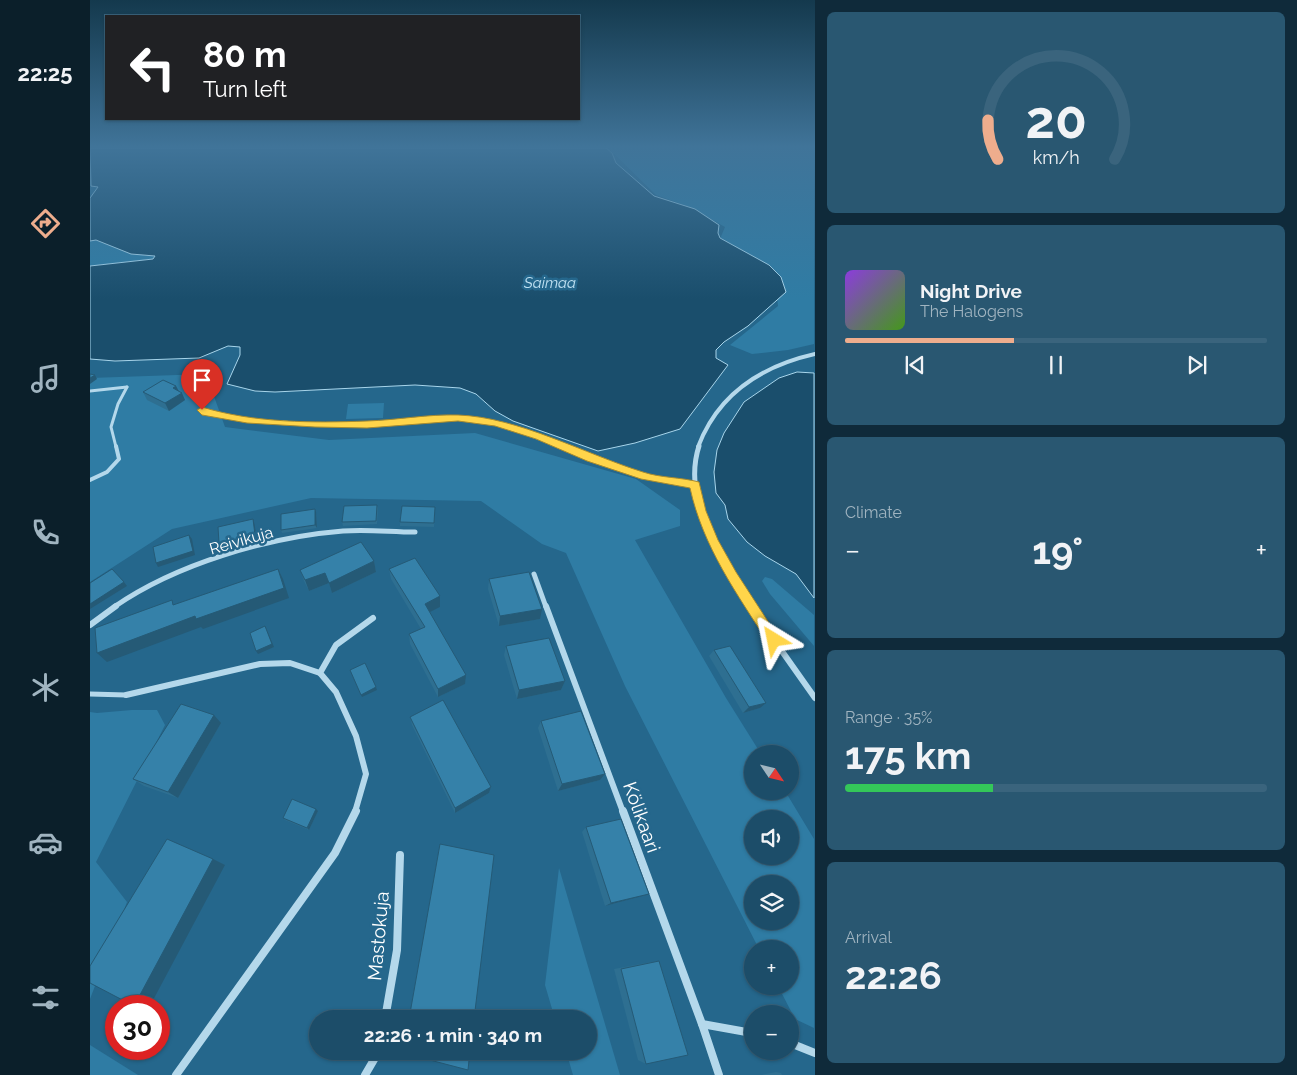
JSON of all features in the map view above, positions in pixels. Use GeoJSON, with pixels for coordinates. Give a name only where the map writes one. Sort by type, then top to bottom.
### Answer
{"type":"FeatureCollection","features":[{"type":"Feature","properties":{"kind":"street"},"geometry":{"type":"LineString","coordinates":[[814,354],[794,358],[765,369],[735,391],[710,423],[701,440],[694,467],[695,485],[703,518],[720,556],[753,610],[814,698]]}},
{"type":"Feature","properties":{"kind":"street","name":"Reivikuja"},"geometry":{"type":"LineString","coordinates":[[90,625],[138,591],[169,576],[230,556],[276,543],[336,532],[415,532]]}},
{"type":"Feature","properties":{"kind":"street","name":"Kölikaari"},"geometry":{"type":"LineString","coordinates":[[534,574],[702,1024],[719,1075]]}},
{"type":"Feature","properties":{"kind":"street"},"geometry":{"type":"LineString","coordinates":[[320,673],[336,645],[373,618]]}},
{"type":"Feature","properties":{"kind":"street"},"geometry":{"type":"LineString","coordinates":[[126,695],[260,664],[290,662],[320,673],[336,692],[356,736],[363,756],[366,774],[354,817],[335,853],[176,1075]]}},
{"type":"Feature","properties":{"kind":"street","name":"Mastokuja"},"geometry":{"type":"LineString","coordinates":[[387,1010],[397,950],[400,855]]}},
{"type":"Feature","properties":{"kind":"street"},"geometry":{"type":"LineString","coordinates":[[702,1024],[744,1032]]}},
{"type":"Feature","properties":{"kind":"street"},"geometry":{"type":"LineString","coordinates":[[799,1047],[814,1054]]}},
{"type":"Feature","properties":{"kind":"street"},"geometry":{"type":"LineString","coordinates":[[365,1075],[374,1060]]}},
{"type":"Feature","properties":{"kind":"lane"},"geometry":{"type":"LineString","coordinates":[[189,386],[198,398],[202,410],[247,420],[315,424],[367,424],[458,418],[496,423],[645,477],[695,485]]}},
{"type":"Feature","properties":{"kind":"lane"},"geometry":{"type":"LineString","coordinates":[[90,391],[126,387],[118,404],[111,428],[119,459],[107,472],[90,480]]}},
{"type":"Feature","properties":{"kind":"lane"},"geometry":{"type":"LineString","coordinates":[[90,694],[126,695]]}},
{"type":"Feature","properties":{"kind":"shaded area"},"geometry":{"type":"Polygon","coordinates":[[[665,198],[814,198],[814,344],[788,350],[752,354],[730,345],[778,306],[774,272],[720,239],[725,227],[687,206],[665,198]]]}},
{"type":"Feature","properties":{"kind":"shaded area"},"geometry":{"type":"Polygon","coordinates":[[[96,240],[146,256],[156,255],[153,259],[90,266],[90,241],[96,240]]]}},
{"type":"Feature","properties":{"kind":"shaded area"},"geometry":{"type":"Polygon","coordinates":[[[206,374],[225,427],[329,440],[475,433],[636,479],[680,510],[680,526],[635,540],[726,698],[755,745],[744,745],[744,800],[790,800],[796,810],[744,810],[744,865],[799,865],[799,814],[814,839],[814,1028],[799,1021],[799,1005],[788,1005],[783,995],[799,995],[799,940],[754,940],[749,930],[799,930],[799,875],[744,875],[744,920],[625,686],[566,553],[542,544],[481,501],[311,498],[172,529],[90,582],[90,378],[206,374]]]}},
{"type":"Feature","properties":{"kind":"shaded area"},"geometry":{"type":"Polygon","coordinates":[[[384,403],[383,418],[346,419],[348,404],[384,403]]]}},
{"type":"Feature","properties":{"kind":"shaded area"},"geometry":{"type":"Polygon","coordinates":[[[765,577],[772,579],[814,615],[814,646],[770,594],[762,581],[765,577]]]}},
{"type":"Feature","properties":{"kind":"shaded area"},"geometry":{"type":"Polygon","coordinates":[[[157,710],[165,725],[96,862],[127,902],[90,999],[90,712],[157,710]]]}},
{"type":"Feature","properties":{"kind":"shaded area"},"geometry":{"type":"Polygon","coordinates":[[[559,868],[620,1075],[573,1075],[569,1060],[597,1060],[597,1010],[552,1010],[545,985],[559,868]]]}},
{"type":"Feature","properties":{"kind":"shaded area"},"geometry":{"type":"Polygon","coordinates":[[[90,1045],[105,1054],[105,1060],[114,1060],[138,1075],[90,1075],[90,1045]]]}},
{"type":"Feature","properties":{"kind":"water","name":"Saimaa"},"geometry":{"type":"Polygon","coordinates":[[[90,198],[661,198],[695,209],[719,225],[718,233],[720,238],[769,265],[781,277],[786,292],[748,326],[724,342],[716,350],[716,358],[728,365],[680,429],[635,443],[598,451],[513,421],[495,411],[476,394],[460,388],[415,385],[275,392],[255,391],[227,384],[240,355],[240,347],[228,346],[199,358],[115,361],[90,359],[90,266],[153,259],[155,256],[131,254],[96,240],[90,241],[90,198]]]}},
{"type":"Feature","properties":{"kind":"water"},"geometry":{"type":"Polygon","coordinates":[[[797,372],[814,373],[814,598],[796,574],[765,556],[747,542],[728,519],[725,505],[716,493],[714,472],[717,450],[724,433],[744,402],[779,378],[797,372]]]}},
{"type":"Feature","properties":{"kind":"building"},"geometry":{"type":"Polygon","coordinates":[[[163,380],[176,386],[173,388],[182,393],[165,403],[143,392],[163,380]]]}},
{"type":"Feature","properties":{"kind":"building"},"geometry":{"type":"Polygon","coordinates":[[[377,505],[376,521],[342,522],[344,506],[377,505]]]}},
{"type":"Feature","properties":{"kind":"building"},"geometry":{"type":"Polygon","coordinates":[[[402,506],[435,507],[434,523],[400,522],[402,506]]]}},
{"type":"Feature","properties":{"kind":"building"},"geometry":{"type":"Polygon","coordinates":[[[315,509],[315,525],[281,530],[281,514],[315,509]]]}},
{"type":"Feature","properties":{"kind":"building"},"geometry":{"type":"Polygon","coordinates":[[[253,519],[255,535],[219,543],[218,527],[253,519]]]}},
{"type":"Feature","properties":{"kind":"building"},"geometry":{"type":"Polygon","coordinates":[[[189,535],[193,551],[156,563],[153,547],[189,535]]]}},
{"type":"Feature","properties":{"kind":"building"},"geometry":{"type":"Polygon","coordinates":[[[361,542],[374,561],[329,583],[325,573],[305,580],[300,570],[361,542]]]}},
{"type":"Feature","properties":{"kind":"building"},"geometry":{"type":"Polygon","coordinates":[[[415,558],[440,596],[425,604],[466,675],[438,689],[409,634],[425,627],[389,569],[415,558]]]}},
{"type":"Feature","properties":{"kind":"building"},"geometry":{"type":"Polygon","coordinates":[[[112,569],[124,582],[90,604],[90,583],[112,569]]]}},
{"type":"Feature","properties":{"kind":"building"},"geometry":{"type":"Polygon","coordinates":[[[278,569],[284,588],[196,619],[195,616],[97,653],[95,628],[172,600],[173,605],[278,569]]]}},
{"type":"Feature","properties":{"kind":"building"},"geometry":{"type":"Polygon","coordinates":[[[529,572],[542,609],[500,616],[489,579],[529,572]]]}},
{"type":"Feature","properties":{"kind":"building"},"geometry":{"type":"Polygon","coordinates":[[[265,626],[272,644],[256,651],[250,633],[265,626]]]}},
{"type":"Feature","properties":{"kind":"building"},"geometry":{"type":"Polygon","coordinates":[[[549,638],[565,681],[519,690],[506,646],[549,638]]]}},
{"type":"Feature","properties":{"kind":"building"},"geometry":{"type":"Polygon","coordinates":[[[730,646],[766,703],[749,707],[714,650],[730,646]]]}},
{"type":"Feature","properties":{"kind":"building"},"geometry":{"type":"Polygon","coordinates":[[[365,663],[376,687],[361,695],[350,670],[365,663]]]}},
{"type":"Feature","properties":{"kind":"building"},"geometry":{"type":"Polygon","coordinates":[[[443,700],[491,787],[455,808],[410,717],[443,700]]]}},
{"type":"Feature","properties":{"kind":"building"},"geometry":{"type":"Polygon","coordinates":[[[181,704],[214,715],[168,792],[133,779],[181,704]]]}},
{"type":"Feature","properties":{"kind":"building"},"geometry":{"type":"Polygon","coordinates":[[[581,711],[605,774],[562,784],[541,721],[581,711]]]}},
{"type":"Feature","properties":{"kind":"building"},"geometry":{"type":"Polygon","coordinates":[[[292,799],[316,809],[307,828],[283,818],[292,799]]]}},
{"type":"Feature","properties":{"kind":"building"},"geometry":{"type":"Polygon","coordinates":[[[621,819],[649,894],[611,903],[586,827],[621,819]]]}},
{"type":"Feature","properties":{"kind":"building"},"geometry":{"type":"Polygon","coordinates":[[[167,839],[213,859],[140,995],[113,995],[90,983],[90,966],[167,839]]]}},
{"type":"Feature","properties":{"kind":"building"},"geometry":{"type":"Polygon","coordinates":[[[440,844],[494,855],[475,1010],[411,1010],[440,844]]]}},
{"type":"Feature","properties":{"kind":"building"},"geometry":{"type":"Polygon","coordinates":[[[659,961],[688,1055],[646,1064],[621,969],[659,961]]]}},
{"type":"Feature","properties":{"kind":"building"},"geometry":{"type":"Polygon","coordinates":[[[430,1060],[469,1060],[468,1070],[430,1060]]]}},
{"type":"Feature","properties":{"kind":"route"},"geometry":{"type":"LineString","coordinates":[[202,410],[247,420],[315,424],[367,424],[458,418],[496,423],[645,477],[695,485],[701,511],[712,541],[753,610],[774,640]]}}]}
